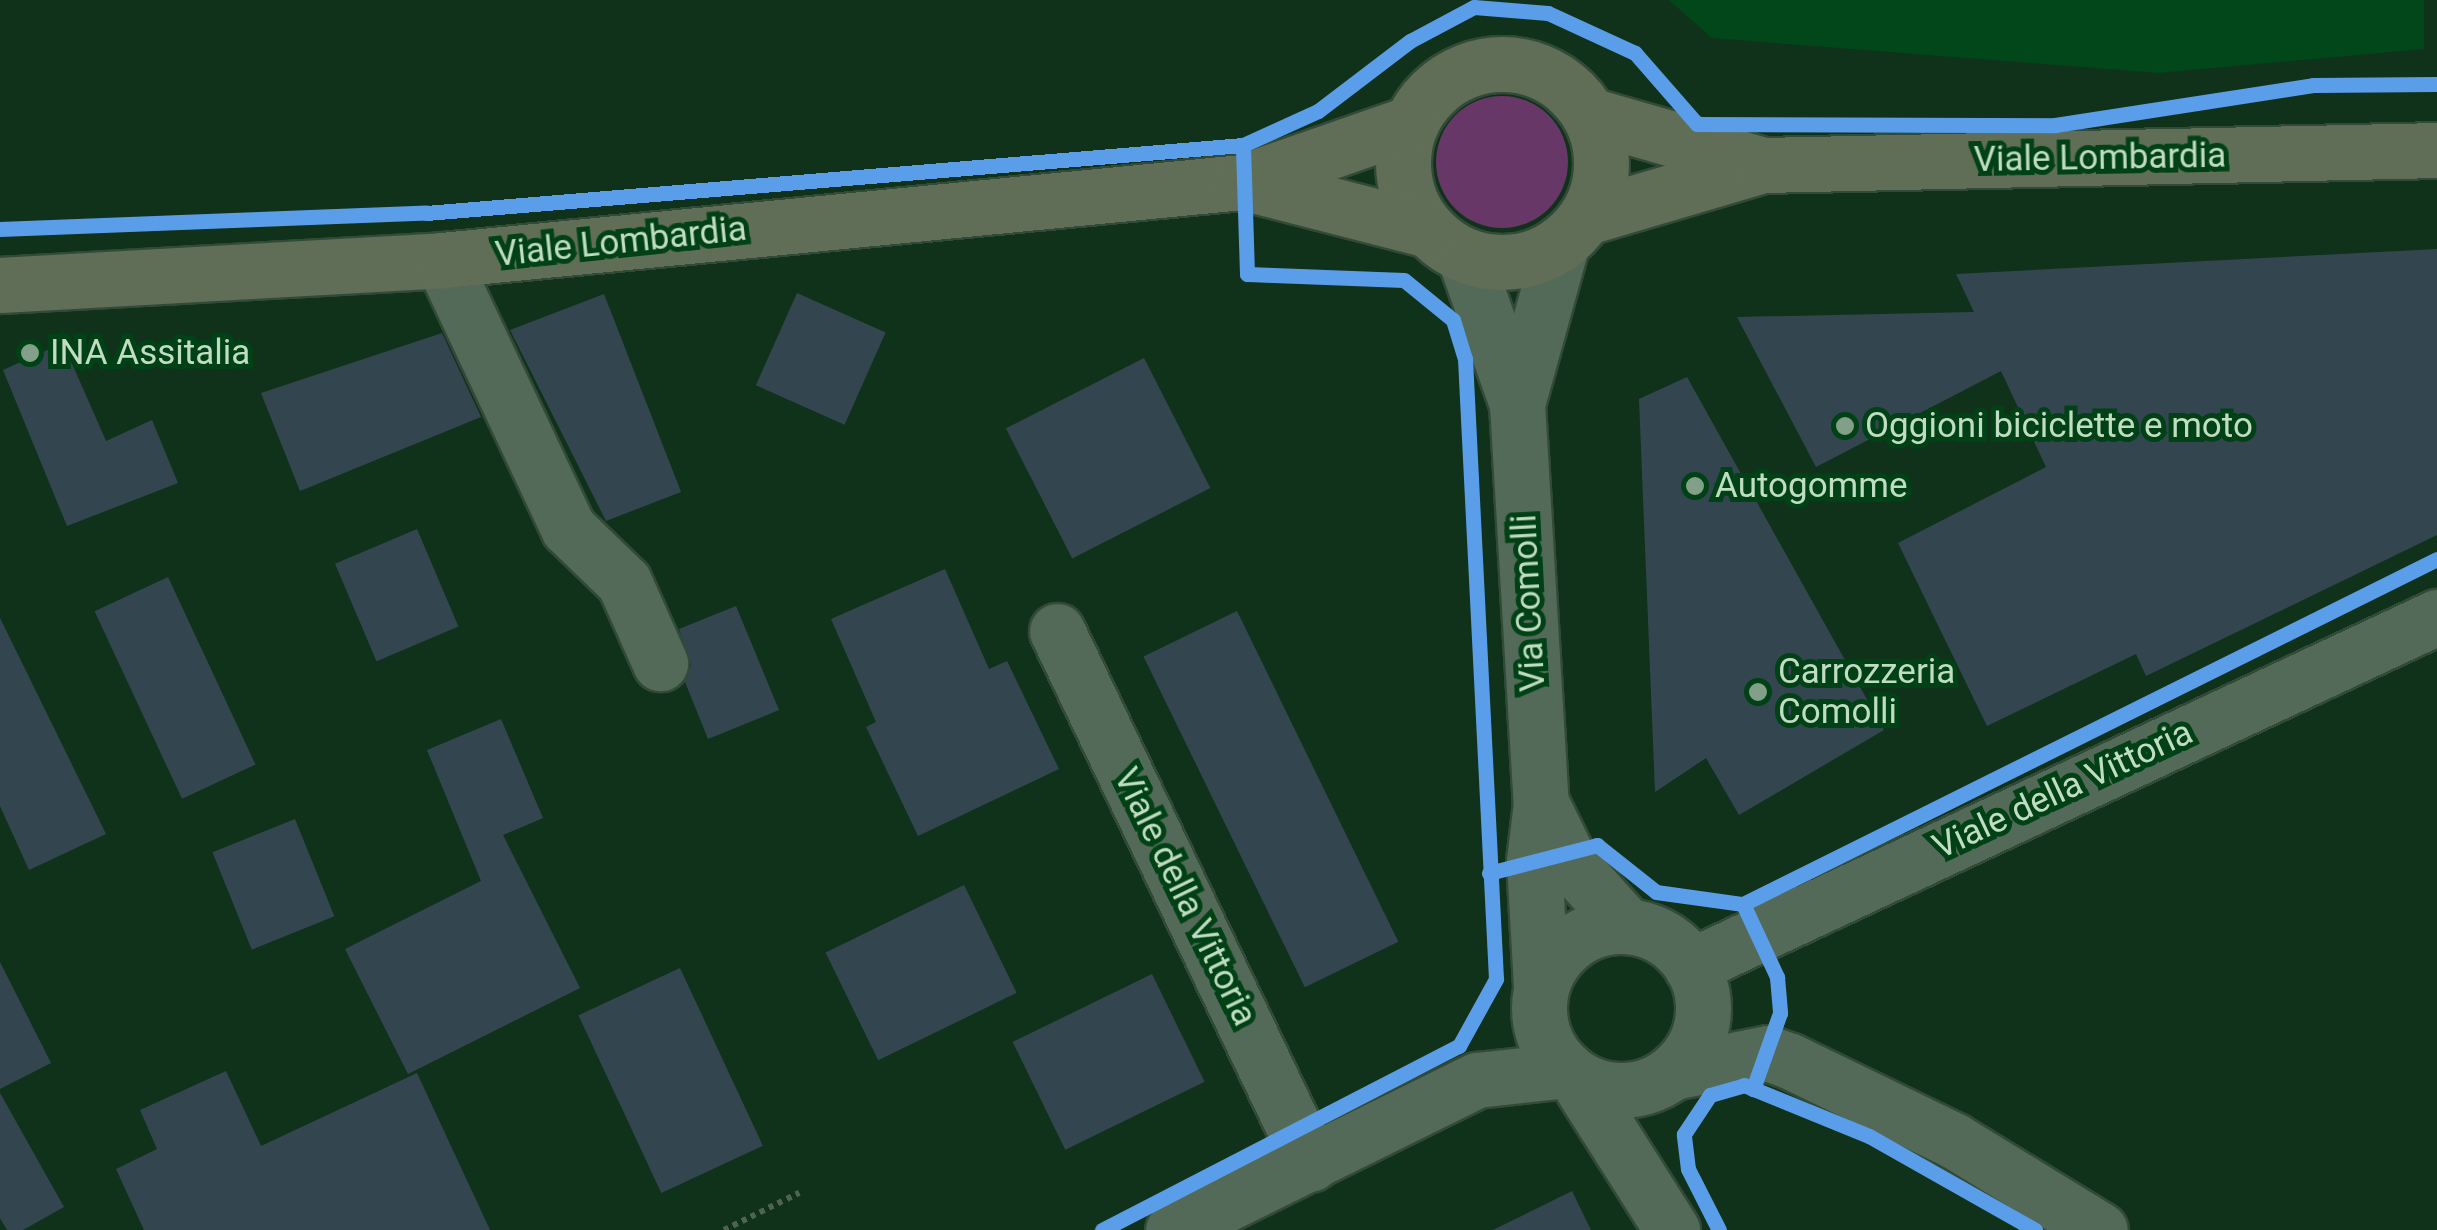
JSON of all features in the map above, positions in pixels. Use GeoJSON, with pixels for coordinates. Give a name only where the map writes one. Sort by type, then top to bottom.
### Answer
{"type":"FeatureCollection","features":[{"type":"Feature","properties":{"kind":"main road"},"geometry":{"type":"LineString","coordinates":[[1497,63],[1550,78],[1589,115],[1600,149],[1599,184],[1574,229],[1532,258],[1498,262],[1446,242],[1404,180],[1410,123],[1431,92],[1461,72],[1497,63]]}},
{"type":"Feature","properties":{"kind":"main road","name":"Viale Lombardia"},"geometry":{"type":"LineString","coordinates":[[1589,115],[1762,166]]}},
{"type":"Feature","properties":{"kind":"main road","name":"Viale Lombardia"},"geometry":{"type":"LineString","coordinates":[[0,285],[442,260],[1242,182],[1410,123]]}},
{"type":"Feature","properties":{"kind":"main road","name":"Viale Lombardia"},"geometry":{"type":"LineString","coordinates":[[1574,229],[1762,166],[2437,150]]}},
{"type":"Feature","properties":{"kind":"main road","name":"Viale Lombardia"},"geometry":{"type":"LineString","coordinates":[[1242,182],[1446,242]]}},
{"type":"Feature","properties":{"kind":"street","name":"Via Comolli"},"geometry":{"type":"LineString","coordinates":[[1517,404],[1574,229]]}},
{"type":"Feature","properties":{"kind":"street","name":"Via Comolli"},"geometry":{"type":"LineString","coordinates":[[1446,242],[1517,404],[1540,803],[1534,890],[1544,1036],[1673,1230]]}},
{"type":"Feature","properties":{"kind":"street"},"geometry":{"type":"LineString","coordinates":[[442,260],[568,528],[624,582],[660,664]]}},
{"type":"Feature","properties":{"kind":"street","name":"Viale della Vittoria"},"geometry":{"type":"LineString","coordinates":[[1697,982],[2437,616]]}},
{"type":"Feature","properties":{"kind":"street","name":"Viale della Vittoria"},"geometry":{"type":"LineString","coordinates":[[1057,631],[1312,1163]]}},
{"type":"Feature","properties":{"kind":"street","name":"Via Comolli"},"geometry":{"type":"LineString","coordinates":[[1540,803],[1571,864],[1626,926],[1664,938],[1697,982],[1698,1037],[1668,1076],[1653,1129],[1673,1230]]}},
{"type":"Feature","properties":{"kind":"street"},"geometry":{"type":"LineString","coordinates":[[1476,1080],[1540,996],[1575,940],[1626,926]]}},
{"type":"Feature","properties":{"kind":"street"},"geometry":{"type":"LineString","coordinates":[[1697,982],[1768,1053],[1930,1128],[2100,1230]]}},
{"type":"Feature","properties":{"kind":"street"},"geometry":{"type":"LineString","coordinates":[[1173,1230],[1237,1216],[1312,1163],[1476,1080],[1572,1074],[1618,1091],[1768,1053]]}},
{"type":"Feature","properties":{"kind":"path"},"geometry":{"type":"LineString","coordinates":[[724,1230],[799,1193]]}},
{"type":"Feature","properties":{"kind":"shaded area"},"geometry":{"type":"Polygon","coordinates":[[[1669,0],[2424,0],[2424,49],[2158,73],[1712,38],[1669,0]]]}},
{"type":"Feature","properties":{"kind":"shaded area"},"geometry":{"type":"Polygon","coordinates":[[[1502,96],[1527,101],[1548,116],[1563,137],[1568,162],[1563,187],[1548,208],[1527,223],[1502,228],[1477,223],[1456,208],[1441,187],[1436,162],[1441,137],[1456,116],[1477,101],[1502,96]]]}},
{"type":"Feature","properties":{"kind":"building"},"geometry":{"type":"Polygon","coordinates":[[[2437,249],[2437,535],[2146,676],[2136,654],[1987,726],[1898,543],[2046,467],[2001,371],[1816,467],[1737,317],[1974,312],[1956,274],[2437,249]]]}},
{"type":"Feature","properties":{"kind":"building"},"geometry":{"type":"Polygon","coordinates":[[[797,293],[886,332],[845,425],[756,385],[797,293]]]}},
{"type":"Feature","properties":{"kind":"building"},"geometry":{"type":"Polygon","coordinates":[[[604,294],[681,492],[606,521],[510,330],[604,294]]]}},
{"type":"Feature","properties":{"kind":"building"},"geometry":{"type":"Polygon","coordinates":[[[442,333],[481,417],[300,491],[261,393],[442,333]]]}},
{"type":"Feature","properties":{"kind":"building"},"geometry":{"type":"Polygon","coordinates":[[[63,343],[106,441],[152,420],[178,483],[67,526],[3,370],[63,343]]]}},
{"type":"Feature","properties":{"kind":"building"},"geometry":{"type":"Polygon","coordinates":[[[1144,358],[1210,488],[1072,558],[1006,428],[1144,358]]]}},
{"type":"Feature","properties":{"kind":"building"},"geometry":{"type":"Polygon","coordinates":[[[1687,377],[1884,730],[1739,815],[1706,758],[1655,792],[1639,399],[1687,377]]]}},
{"type":"Feature","properties":{"kind":"building"},"geometry":{"type":"Polygon","coordinates":[[[417,529],[458,627],[376,661],[335,564],[417,529]]]}},
{"type":"Feature","properties":{"kind":"building"},"geometry":{"type":"Polygon","coordinates":[[[945,569],[989,669],[1007,661],[1059,769],[918,836],[866,727],[876,722],[831,619],[945,569]]]}},
{"type":"Feature","properties":{"kind":"building"},"geometry":{"type":"Polygon","coordinates":[[[168,577],[255,765],[182,799],[95,611],[168,577]]]}},
{"type":"Feature","properties":{"kind":"building"},"geometry":{"type":"Polygon","coordinates":[[[736,606],[779,710],[708,739],[685,682],[691,665],[679,629],[736,606]]]}},
{"type":"Feature","properties":{"kind":"building"},"geometry":{"type":"Polygon","coordinates":[[[1237,611],[1398,942],[1305,987],[1144,657],[1237,611]]]}},
{"type":"Feature","properties":{"kind":"building"},"geometry":{"type":"Polygon","coordinates":[[[0,618],[106,834],[29,870],[0,806],[0,618]]]}},
{"type":"Feature","properties":{"kind":"building"},"geometry":{"type":"Polygon","coordinates":[[[501,719],[543,818],[503,835],[580,988],[408,1074],[345,949],[481,881],[427,750],[501,719]]]}},
{"type":"Feature","properties":{"kind":"building"},"geometry":{"type":"Polygon","coordinates":[[[295,819],[334,916],[252,950],[212,852],[295,819]]]}},
{"type":"Feature","properties":{"kind":"building"},"geometry":{"type":"Polygon","coordinates":[[[964,885],[1017,993],[878,1060],[826,953],[964,885]]]}},
{"type":"Feature","properties":{"kind":"building"},"geometry":{"type":"Polygon","coordinates":[[[0,962],[51,1063],[0,1089],[0,962]]]}},
{"type":"Feature","properties":{"kind":"building"},"geometry":{"type":"Polygon","coordinates":[[[680,968],[763,1146],[661,1193],[578,1015],[680,968]]]}},
{"type":"Feature","properties":{"kind":"building"},"geometry":{"type":"Polygon","coordinates":[[[1152,974],[1205,1082],[1065,1150],[1013,1042],[1152,974]]]}},
{"type":"Feature","properties":{"kind":"building"},"geometry":{"type":"Polygon","coordinates":[[[226,1071],[261,1146],[417,1073],[490,1230],[144,1230],[116,1169],[157,1149],[140,1110],[226,1071]]]}},
{"type":"Feature","properties":{"kind":"building"},"geometry":{"type":"Polygon","coordinates":[[[0,1093],[64,1207],[23,1230],[7,1230],[0,1218],[0,1093]]]}},
{"type":"Feature","properties":{"kind":"building"},"geometry":{"type":"Polygon","coordinates":[[[1572,1191],[1591,1230],[1493,1230],[1572,1191]]]}},
{"type":"Feature","properties":{"kind":"cycle path"},"geometry":{"type":"LineString","coordinates":[[0,229],[426,213],[1243,145],[1318,111],[1410,41],[1474,7],[1548,13],[1635,53],[1697,124],[2055,125],[2313,85],[2437,84]]}},
{"type":"Feature","properties":{"kind":"cycle path"},"geometry":{"type":"LineString","coordinates":[[1102,1230],[1459,1046],[1496,979],[1465,359],[1453,320],[1404,280],[1247,274],[1243,145]]}},
{"type":"Feature","properties":{"kind":"cycle path"},"geometry":{"type":"LineString","coordinates":[[1489,873],[1597,845],[1656,892],[1743,904],[2437,559]]}},
{"type":"Feature","properties":{"kind":"cycle path"},"geometry":{"type":"LineString","coordinates":[[1743,904],[1777,977],[1780,1013],[1753,1089]]}},
{"type":"Feature","properties":{"kind":"cycle path"},"geometry":{"type":"LineString","coordinates":[[1719,1230],[1688,1169],[1684,1134],[1710,1095],[1744,1085],[1869,1136],[2035,1230]]}},
{"type":"Feature","properties":{"kind":"place","name":"INA Assitalia"},"geometry":{"type":"Point","coordinates":[30,353]}},
{"type":"Feature","properties":{"kind":"place","name":"Oggioni biciclette e moto"},"geometry":{"type":"Point","coordinates":[1845,426]}},
{"type":"Feature","properties":{"kind":"place","name":"Autogomme"},"geometry":{"type":"Point","coordinates":[1695,486]}},
{"type":"Feature","properties":{"kind":"place","name":"Carrozzeria Comolli"},"geometry":{"type":"Point","coordinates":[1758,692]}}]}
